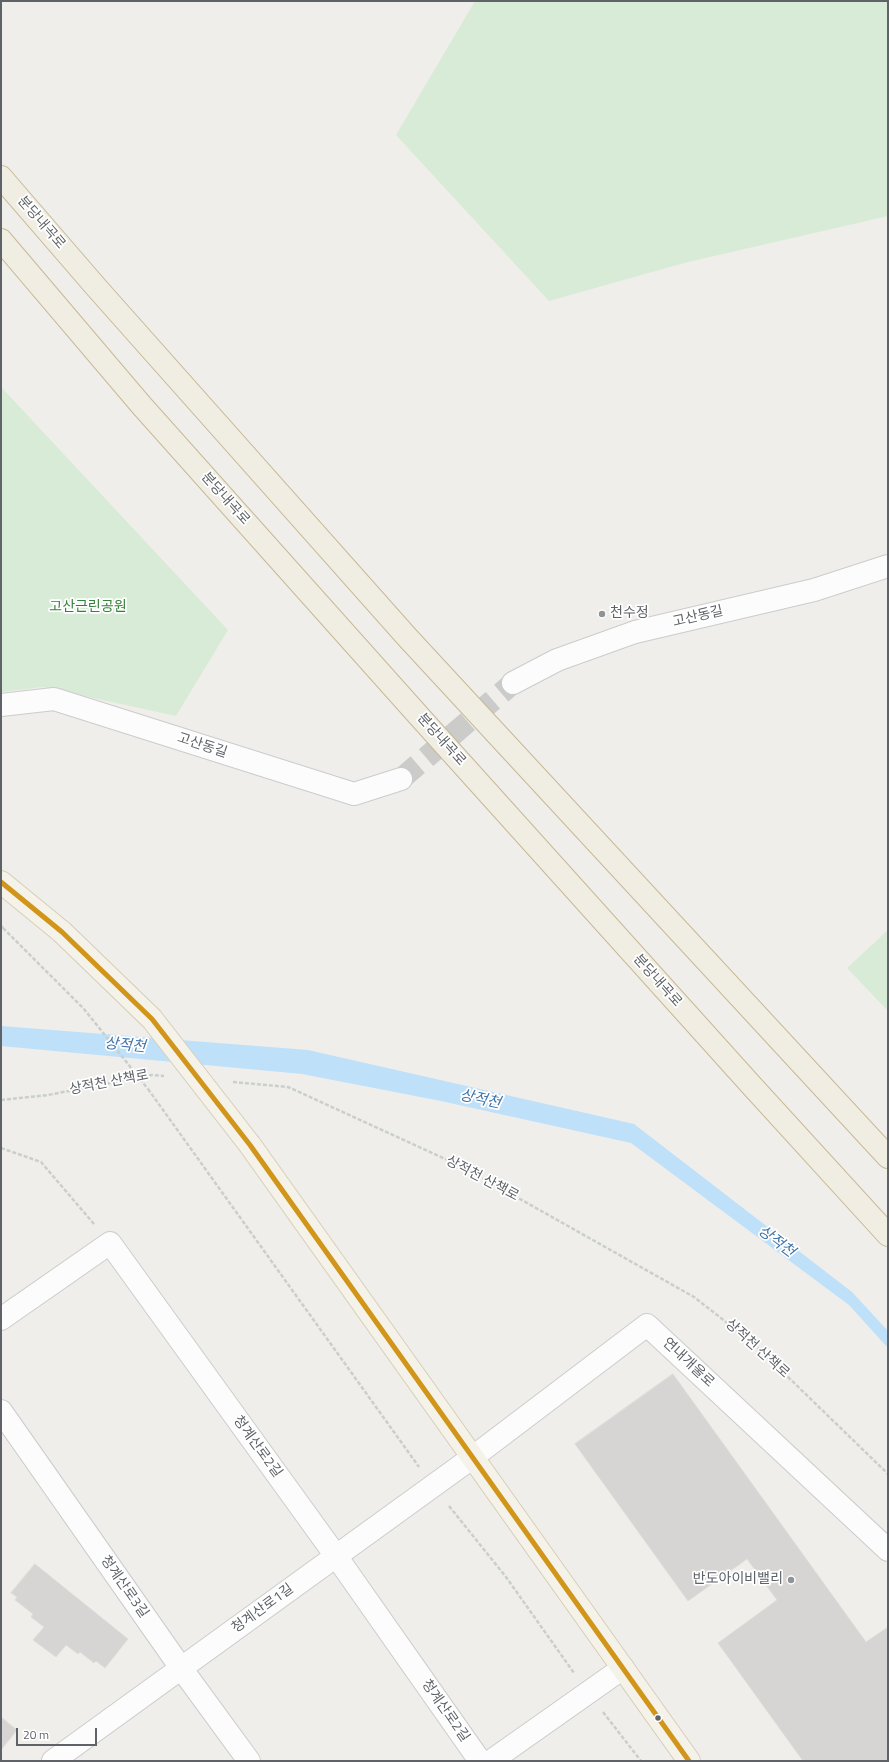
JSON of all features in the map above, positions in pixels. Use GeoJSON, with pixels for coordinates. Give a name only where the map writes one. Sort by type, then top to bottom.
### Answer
{"type":"FeatureCollection","features":[{"type":"Feature","properties":{"kind":"highway"},"geometry":{"type":"LineString","coordinates":[[1,168],[96,287]]}},
{"type":"Feature","properties":{"kind":"highway","name":"분당내곡로"},"geometry":{"type":"LineString","coordinates":[[1,177],[96,287],[407,637],[888,1156]]}},
{"type":"Feature","properties":{"kind":"highway","name":"분당내곡로"},"geometry":{"type":"LineString","coordinates":[[1,240],[142,406],[752,1086],[888,1234]]}},
{"type":"Feature","properties":{"kind":"highway"},"geometry":{"type":"LineString","coordinates":[[1,257],[65,315]]}},
{"type":"Feature","properties":{"kind":"main road"},"geometry":{"type":"LineString","coordinates":[[1,882],[62,932],[152,1019],[250,1145],[690,1761]]}},
{"type":"Feature","properties":{"kind":"street","name":"고산동길"},"geometry":{"type":"LineString","coordinates":[[513,683],[557,660],[635,632],[814,590],[888,566]]}},
{"type":"Feature","properties":{"kind":"street","name":"고산동길"},"geometry":{"type":"LineString","coordinates":[[1,706],[54,699],[354,794],[401,779]]}},
{"type":"Feature","properties":{"kind":"street"},"geometry":{"type":"LineString","coordinates":[[1,1319],[110,1243]]}},
{"type":"Feature","properties":{"kind":"street","name":"청계산로2길"},"geometry":{"type":"LineString","coordinates":[[110,1243],[336,1556],[480,1761]]}},
{"type":"Feature","properties":{"kind":"street","name":"연내개울로"},"geometry":{"type":"LineString","coordinates":[[473,1457],[647,1325],[888,1550]]}},
{"type":"Feature","properties":{"kind":"street","name":"청계산로3길"},"geometry":{"type":"LineString","coordinates":[[1,1411],[181,1668],[250,1761]]}},
{"type":"Feature","properties":{"kind":"street","name":"청계산로1길"},"geometry":{"type":"LineString","coordinates":[[53,1761],[473,1457]]}},
{"type":"Feature","properties":{"kind":"street"},"geometry":{"type":"LineString","coordinates":[[491,1761],[623,1668]]}},
{"type":"Feature","properties":{"kind":"path"},"geometry":{"type":"LineString","coordinates":[[2,927],[84,1008],[148,1088],[433,1486],[506,1577],[588,1693],[641,1761]]}},
{"type":"Feature","properties":{"kind":"path","name":"상적천 산책로"},"geometry":{"type":"LineString","coordinates":[[1,1100],[48,1095],[152,1074],[168,1076]]}},
{"type":"Feature","properties":{"kind":"path","name":"상적천 산책로"},"geometry":{"type":"LineString","coordinates":[[228,1082],[288,1087],[458,1165],[694,1296],[753,1343],[888,1474]]}},
{"type":"Feature","properties":{"kind":"path"},"geometry":{"type":"LineString","coordinates":[[1,1148],[41,1162],[110,1243]]}},
{"type":"Feature","properties":{"kind":"green space"},"geometry":{"type":"Polygon","coordinates":[[[475,1],[888,1],[888,216],[684,263],[549,301],[396,135],[475,1]]]}},
{"type":"Feature","properties":{"kind":"green space","name":"고산근린공원"},"geometry":{"type":"Polygon","coordinates":[[[1,387],[228,630],[176,716],[43,687],[1,692],[1,387]]]}},
{"type":"Feature","properties":{"kind":"green space"},"geometry":{"type":"Polygon","coordinates":[[[888,930],[888,1011],[847,968],[888,930]]]}},
{"type":"Feature","properties":{"kind":"water","name":"상적천"},"geometry":{"type":"Polygon","coordinates":[[[1,1026],[308,1050],[634,1124],[852,1292],[888,1331],[888,1348],[849,1305],[631,1143],[441,1101],[302,1074],[1,1046],[1,1026]]]}},
{"type":"Feature","properties":{"kind":"building","name":"반도아이비밸리"},"geometry":{"type":"Polygon","coordinates":[[[673,1374],[866,1642],[888,1627],[888,1761],[803,1761],[718,1643],[777,1600],[747,1559],[688,1601],[575,1444],[673,1374]]]}},
{"type":"Feature","properties":{"kind":"building"},"geometry":{"type":"Polygon","coordinates":[[[35,1564],[128,1639],[105,1668],[96,1661],[94,1663],[80,1652],[78,1654],[66,1645],[56,1657],[33,1640],[44,1627],[31,1617],[33,1614],[15,1600],[17,1597],[11,1593],[35,1564]]]}},
{"type":"Feature","properties":{"kind":"building"},"geometry":{"type":"Polygon","coordinates":[[[1,1717],[17,1730],[1,1750],[1,1717]]]}},
{"type":"Feature","properties":{"kind":"tunnel"},"geometry":{"type":"LineString","coordinates":[[401,779],[513,683]]}},
{"type":"Feature","properties":{"kind":"transit line"},"geometry":{"type":"LineString","coordinates":[[1,882],[62,932],[152,1019],[250,1145],[689,1761]]}},
{"type":"Feature","properties":{"kind":"place","name":"천수정"},"geometry":{"type":"Point","coordinates":[602,614]}},
{"type":"Feature","properties":{"kind":"place","name":"반도아이비밸리"},"geometry":{"type":"Point","coordinates":[791,1580]}}]}
